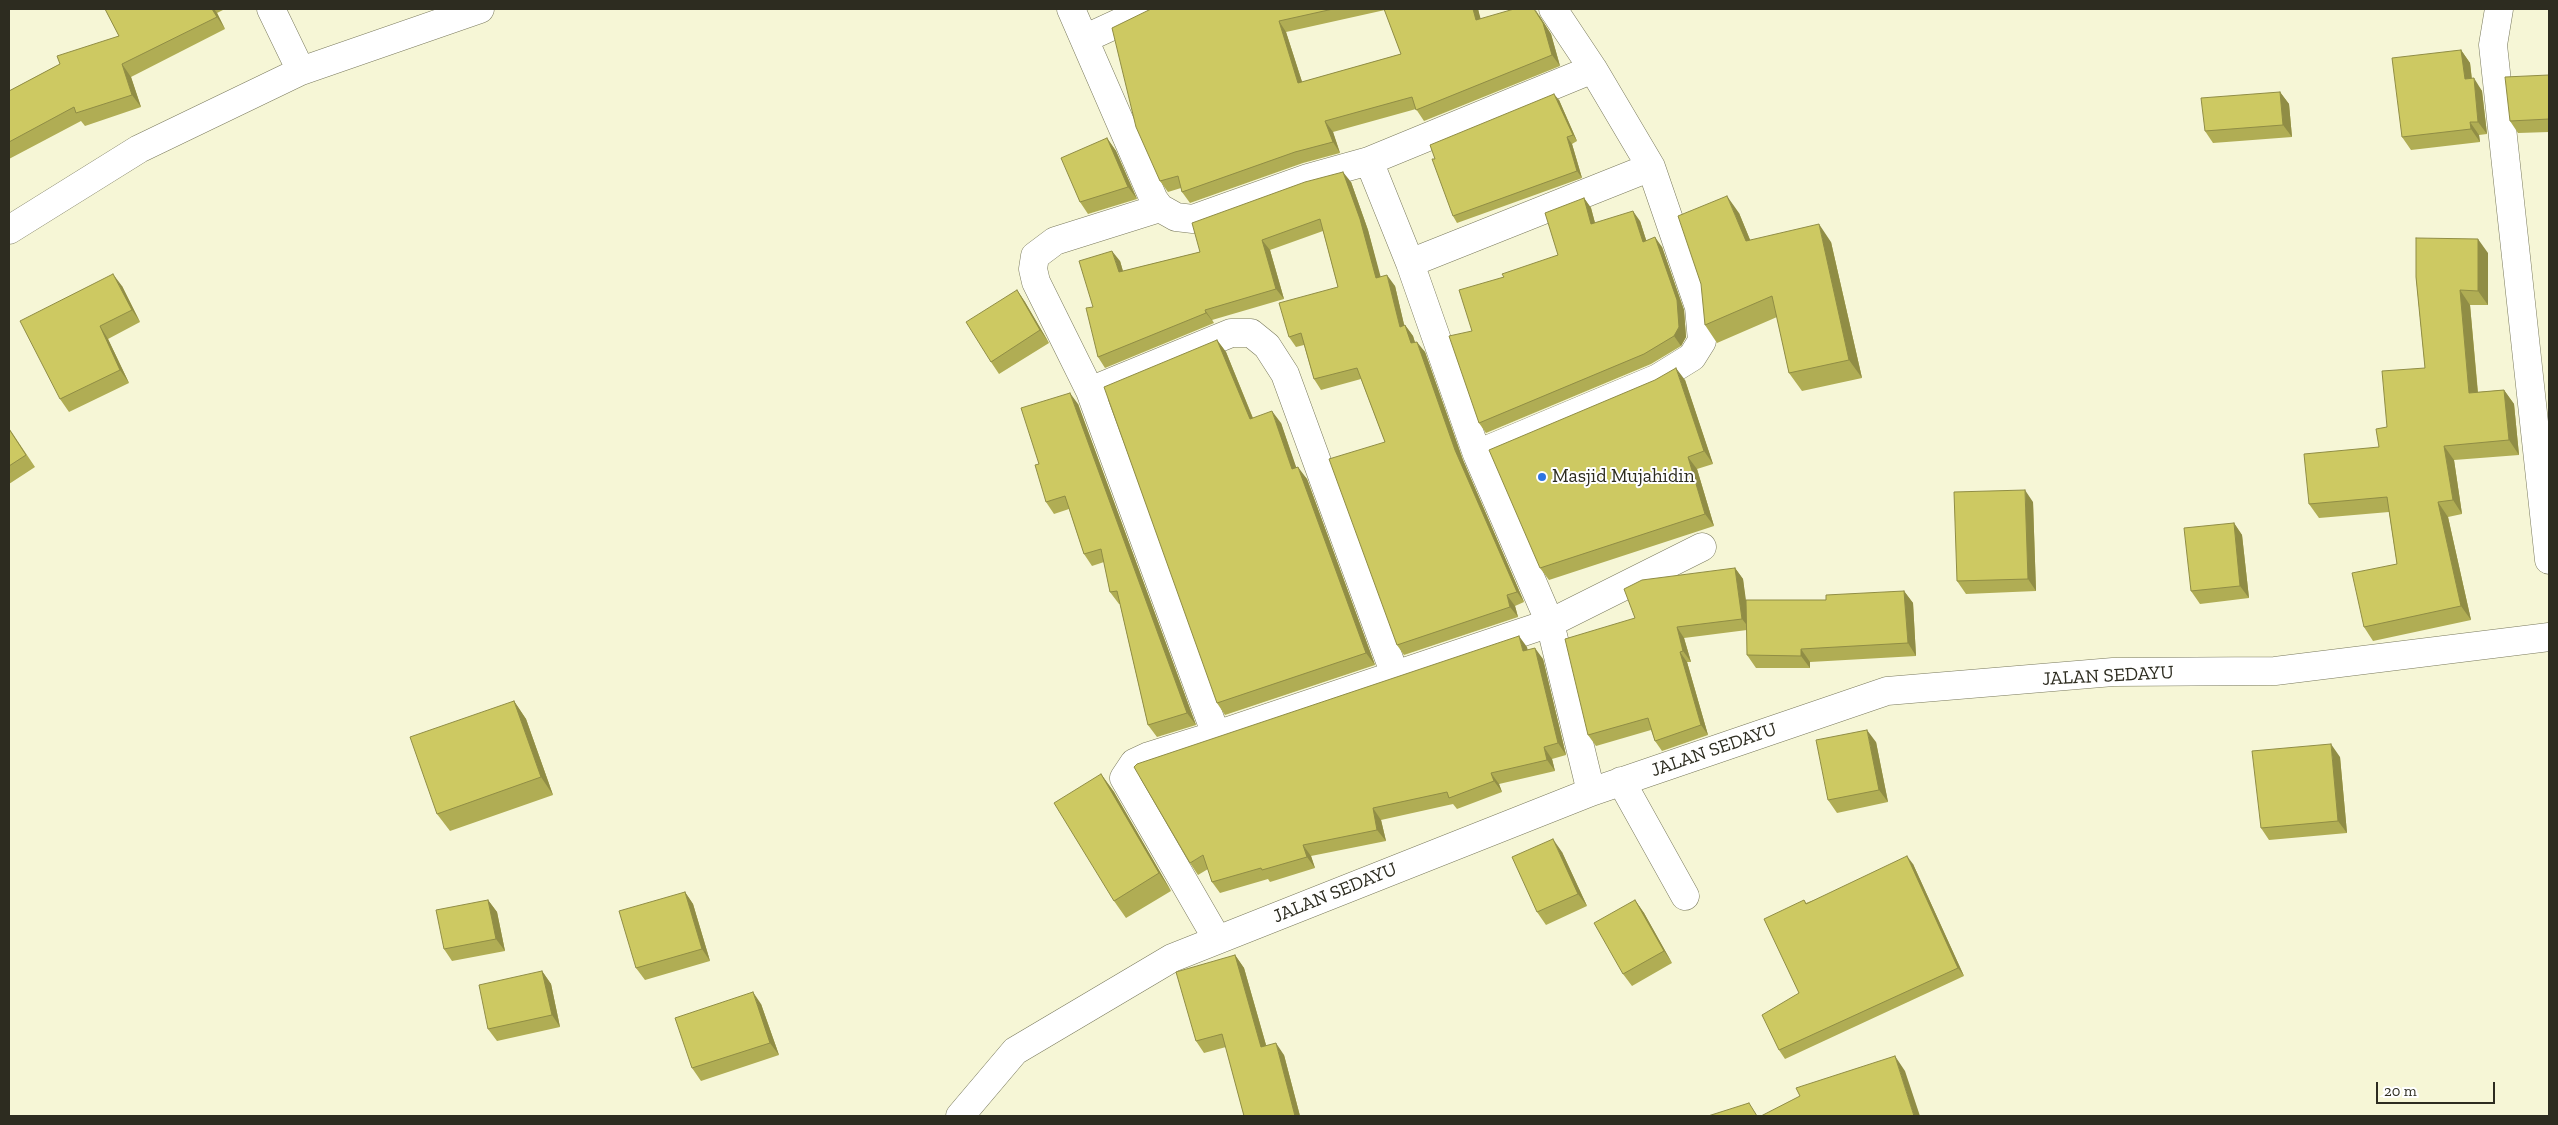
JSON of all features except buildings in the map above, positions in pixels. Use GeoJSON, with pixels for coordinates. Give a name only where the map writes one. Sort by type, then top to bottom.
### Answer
{"type":"FeatureCollection","features":[{"type":"Feature","properties":{"kind":"street"},"geometry":{"type":"LineString","coordinates":[[271,9],[301,72]]}},
{"type":"Feature","properties":{"kind":"street"},"geometry":{"type":"LineString","coordinates":[[9,230],[139,149],[301,72],[480,9]]}},
{"type":"Feature","properties":{"kind":"street"},"geometry":{"type":"LineString","coordinates":[[1071,9],[1149,190],[1160,208],[1176,217],[1193,218],[1308,178],[1369,161],[1593,69]]}},
{"type":"Feature","properties":{"kind":"street"},"geometry":{"type":"LineString","coordinates":[[1084,39],[1149,9]]}},
{"type":"Feature","properties":{"kind":"street"},"geometry":{"type":"LineString","coordinates":[[1477,454],[1658,378],[1692,357],[1702,342],[1699,307],[1651,167],[1593,69],[1553,9]]}},
{"type":"Feature","properties":{"kind":"street"},"geometry":{"type":"LineString","coordinates":[[2500,9],[2493,44],[2549,560]]}},
{"type":"Feature","properties":{"kind":"street"},"geometry":{"type":"LineString","coordinates":[[1369,161],[1410,263],[1477,454],[1550,623],[1591,792]]}},
{"type":"Feature","properties":{"kind":"street"},"geometry":{"type":"LineString","coordinates":[[1410,263],[1651,167]]}},
{"type":"Feature","properties":{"kind":"street"},"geometry":{"type":"LineString","coordinates":[[1160,208],[1055,241],[1035,256],[1033,269],[1036,282],[1090,391],[1216,736]]}},
{"type":"Feature","properties":{"kind":"street"},"geometry":{"type":"LineString","coordinates":[[1090,391],[1231,333],[1251,333],[1267,346],[1285,374],[1395,675]]}},
{"type":"Feature","properties":{"kind":"street"},"geometry":{"type":"LineString","coordinates":[[1218,939],[1124,778],[1134,763],[1149,756],[1216,736],[1550,623],[1702,547]]}},
{"type":"Feature","properties":{"kind":"street","name":"JALAN SEDAYU"},"geometry":{"type":"LineString","coordinates":[[960,1116],[1015,1051],[1172,958],[1591,792],[1888,692],[2113,672],[2276,672],[2549,637]]}},
{"type":"Feature","properties":{"kind":"street"},"geometry":{"type":"LineString","coordinates":[[1621,781],[1685,896]]}},
{"type":"Feature","properties":{"kind":"place","name":"Masjid Mujahidin"},"geometry":{"type":"Point","coordinates":[1542,477]}}]}
